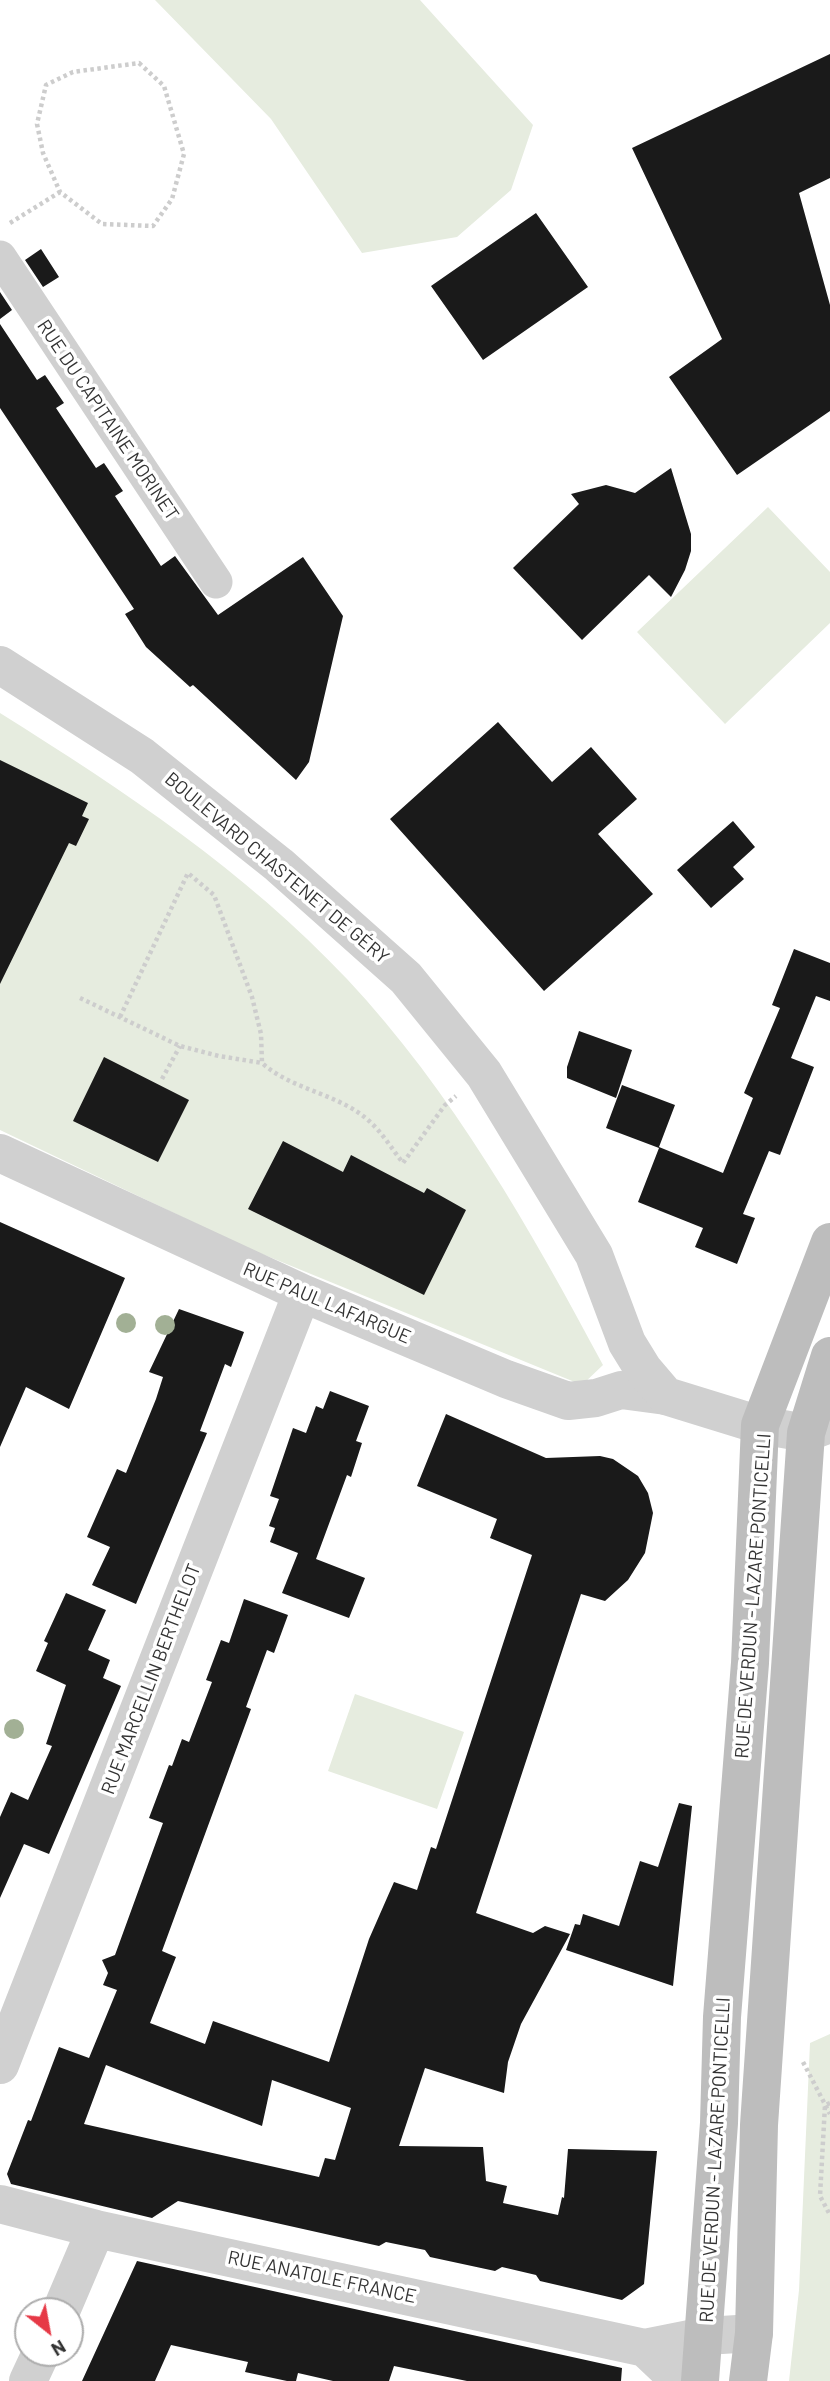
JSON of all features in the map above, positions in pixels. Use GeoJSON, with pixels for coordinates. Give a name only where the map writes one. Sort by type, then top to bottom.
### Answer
{"type":"FeatureCollection","features":[{"type":"Feature","properties":{"kind":"main road"},"geometry":{"type":"LineString","coordinates":[[761,1425],[830,1241]]}},
{"type":"Feature","properties":{"kind":"main road"},"geometry":{"type":"LineString","coordinates":[[748,2381],[754,2333],[759,2125],[818,1428],[830,1356]]}},
{"type":"Feature","properties":{"kind":"main road","name":"RUE DE VERDUN - LAZARE PONTICELLI"},"geometry":{"type":"LineString","coordinates":[[700,2381],[705,2336],[722,2017],[750,1663],[761,1425]]}},
{"type":"Feature","properties":{"kind":"street","name":"RUE DU CAPITAINE MORINET"},"geometry":{"type":"LineString","coordinates":[[0,257],[216,582]]}},
{"type":"Feature","properties":{"kind":"street","name":"BOULEVARD CHASTENET DE GÉRY"},"geometry":{"type":"LineString","coordinates":[[0,665],[142,756],[279,865],[406,978],[484,1074],[594,1255],[627,1343],[643,1369],[666,1396]]}},
{"type":"Feature","properties":{"kind":"street","name":"RUE PAUL LAFARGUE"},"geometry":{"type":"LineString","coordinates":[[0,1153],[302,1293],[506,1379],[568,1401],[596,1398],[621,1390],[666,1396]]}},
{"type":"Feature","properties":{"kind":"street","name":"RUE MARCELLIN BERTHELOT"},"geometry":{"type":"LineString","coordinates":[[0,2065],[302,1293]]}},
{"type":"Feature","properties":{"kind":"street"},"geometry":{"type":"LineString","coordinates":[[666,1396],[761,1425]]}},
{"type":"Feature","properties":{"kind":"street","name":"RUE DE VERDUN - LAZARE PONTICELLI"},"geometry":{"type":"LineString","coordinates":[[761,1425],[818,1428]]}},
{"type":"Feature","properties":{"kind":"street","name":"RUE ANATOLE FRANCE"},"geometry":{"type":"LineString","coordinates":[[0,2204],[96,2229],[645,2348],[705,2336],[754,2333]]}},
{"type":"Feature","properties":{"kind":"street"},"geometry":{"type":"LineString","coordinates":[[67,2297],[96,2229]]}},
{"type":"Feature","properties":{"kind":"street"},"geometry":{"type":"LineString","coordinates":[[645,2348],[680,2381]]}},
{"type":"Feature","properties":{"kind":"path"},"geometry":{"type":"LineString","coordinates":[[139,63],[164,86],[184,154],[172,199],[153,226],[102,224],[60,192],[43,153],[37,124],[46,85],[73,72],[139,63]]}},
{"type":"Feature","properties":{"kind":"path"},"geometry":{"type":"LineString","coordinates":[[0,229],[60,192]]}},
{"type":"Feature","properties":{"kind":"path"},"geometry":{"type":"LineString","coordinates":[[120,1017],[188,873],[214,895],[252,998],[261,1034],[261,1063]]}},
{"type":"Feature","properties":{"kind":"path"},"geometry":{"type":"LineString","coordinates":[[80,998],[180,1046],[261,1063],[276,1076],[327,1096],[368,1119],[403,1163],[445,1105],[484,1074]]}},
{"type":"Feature","properties":{"kind":"path"},"geometry":{"type":"LineString","coordinates":[[162,1079],[180,1046]]}},
{"type":"Feature","properties":{"kind":"path"},"geometry":{"type":"LineString","coordinates":[[803,2062],[828,2104],[830,2114]]}},
{"type":"Feature","properties":{"kind":"path"},"geometry":{"type":"LineString","coordinates":[[828,2104],[821,2196],[830,2214]]}},
{"type":"Feature","properties":{"kind":"shaded area"},"geometry":{"type":"Polygon","coordinates":[[[155,0],[420,0],[533,125],[511,190],[457,237],[362,253],[271,119],[155,0]]]}},
{"type":"Feature","properties":{"kind":"shaded area"},"geometry":{"type":"Polygon","coordinates":[[[768,507],[830,572],[830,623],[725,724],[637,632],[768,507]]]}},
{"type":"Feature","properties":{"kind":"shaded area"},"geometry":{"type":"Polygon","coordinates":[[[0,713],[138,803],[225,868],[308,940],[385,1022],[455,1115],[487,1163],[576,1314],[603,1365],[582,1385],[245,1247],[0,1130],[0,713]]]}},
{"type":"Feature","properties":{"kind":"shaded area"},"geometry":{"type":"Polygon","coordinates":[[[355,1694],[464,1732],[437,1809],[328,1771],[355,1694]]]}},
{"type":"Feature","properties":{"kind":"shaded area"},"geometry":{"type":"Polygon","coordinates":[[[830,2034],[830,2381],[789,2381],[799,2290],[810,2043],[830,2034]]]}},
{"type":"Feature","properties":{"kind":"building"},"geometry":{"type":"Polygon","coordinates":[[[830,54],[830,178],[799,193],[830,305],[830,411],[737,475],[669,377],[722,339],[632,148],[830,54]]]}},
{"type":"Feature","properties":{"kind":"building"},"geometry":{"type":"Polygon","coordinates":[[[536,213],[588,287],[483,360],[431,286],[536,213]]]}},
{"type":"Feature","properties":{"kind":"building"},"geometry":{"type":"Polygon","coordinates":[[[41,249],[59,277],[43,287],[25,260],[41,249]]]}},
{"type":"Feature","properties":{"kind":"building"},"geometry":{"type":"Polygon","coordinates":[[[0,292],[12,310],[0,319],[0,292]]]}},
{"type":"Feature","properties":{"kind":"building"},"geometry":{"type":"Polygon","coordinates":[[[0,324],[37,380],[45,375],[64,403],[56,408],[96,468],[104,463],[123,491],[115,496],[161,566],[175,556],[218,615],[303,557],[343,616],[309,762],[296,780],[193,685],[190,687],[146,647],[125,614],[134,609],[0,408],[0,324]]]}},
{"type":"Feature","properties":{"kind":"building"},"geometry":{"type":"Polygon","coordinates":[[[671,468],[691,534],[691,551],[685,570],[671,597],[649,575],[582,640],[513,568],[579,504],[571,494],[606,485],[635,493],[671,468]]]}},
{"type":"Feature","properties":{"kind":"building"},"geometry":{"type":"Polygon","coordinates":[[[498,722],[552,782],[591,747],[637,799],[598,834],[653,894],[544,991],[390,819],[498,722]]]}},
{"type":"Feature","properties":{"kind":"building"},"geometry":{"type":"Polygon","coordinates":[[[0,760],[88,803],[82,816],[89,819],[76,846],[69,843],[0,984],[0,760]]]}},
{"type":"Feature","properties":{"kind":"building"},"geometry":{"type":"Polygon","coordinates":[[[733,821],[755,847],[733,867],[744,879],[711,908],[677,870],[733,821]]]}},
{"type":"Feature","properties":{"kind":"building"},"geometry":{"type":"Polygon","coordinates":[[[794,949],[830,963],[830,1001],[816,996],[791,1058],[814,1067],[780,1155],[769,1151],[743,1214],[755,1218],[737,1264],[695,1247],[703,1228],[638,1202],[659,1148],[606,1128],[622,1085],[675,1105],[659,1147],[723,1173],[753,1098],[744,1093],[780,1008],[772,1005],[794,949]]]}},
{"type":"Feature","properties":{"kind":"building"},"geometry":{"type":"Polygon","coordinates":[[[579,1031],[632,1050],[616,1098],[567,1078],[567,1067],[579,1031]]]}},
{"type":"Feature","properties":{"kind":"building"},"geometry":{"type":"Polygon","coordinates":[[[104,1057],[189,1100],[158,1162],[73,1121],[104,1057]]]}},
{"type":"Feature","properties":{"kind":"building"},"geometry":{"type":"Polygon","coordinates":[[[283,1141],[343,1172],[351,1155],[424,1193],[427,1188],[466,1210],[424,1295],[248,1209],[283,1141]]]}},
{"type":"Feature","properties":{"kind":"building"},"geometry":{"type":"Polygon","coordinates":[[[0,1222],[125,1278],[69,1409],[26,1387],[0,1447],[0,1222]]]}},
{"type":"Feature","properties":{"kind":"building"},"geometry":{"type":"Polygon","coordinates":[[[179,1309],[244,1332],[231,1367],[225,1364],[200,1431],[207,1433],[136,1604],[92,1585],[110,1547],[87,1537],[117,1469],[126,1473],[156,1399],[163,1377],[149,1372],[179,1309]]]}},
{"type":"Feature","properties":{"kind":"building"},"geometry":{"type":"Polygon","coordinates":[[[330,1391],[369,1406],[356,1441],[362,1443],[351,1477],[347,1475],[316,1559],[365,1578],[349,1618],[282,1593],[298,1553],[270,1542],[275,1528],[269,1526],[279,1499],[270,1496],[293,1428],[306,1433],[316,1406],[323,1409],[330,1391]]]}},
{"type":"Feature","properties":{"kind":"building"},"geometry":{"type":"Polygon","coordinates":[[[446,1414],[546,1458],[600,1456],[613,1459],[638,1476],[648,1493],[653,1513],[645,1553],[628,1580],[605,1601],[581,1594],[476,1913],[533,1933],[545,1926],[570,1934],[521,2024],[508,2062],[504,2093],[425,2068],[399,2146],[483,2147],[486,2181],[507,2186],[503,2203],[558,2215],[562,2197],[564,2198],[568,2149],[657,2151],[644,2284],[622,2300],[540,2281],[536,2275],[502,2267],[495,2271],[430,2257],[425,2250],[386,2242],[379,2246],[178,2201],[152,2218],[11,2184],[7,2174],[28,2120],[31,2121],[59,2047],[89,2058],[117,1990],[103,1985],[108,1973],[102,1960],[115,1955],[163,1823],[149,1818],[182,1739],[189,1742],[212,1682],[206,1680],[221,1640],[229,1643],[244,1599],[288,1615],[274,1653],[267,1650],[246,1707],[251,1709],[162,1951],[176,1957],[150,2023],[205,2044],[213,2021],[329,2062],[369,1939],[394,1882],[417,1890],[431,1847],[436,1849],[532,1555],[490,1538],[497,1519],[417,1486],[446,1414]],[[106,2065],[84,2124],[319,2177],[325,2158],[335,2160],[351,2108],[272,2080],[262,2126],[106,2065]]]}},
{"type":"Feature","properties":{"kind":"building"},"geometry":{"type":"Polygon","coordinates":[[[66,1593],[106,1610],[88,1650],[110,1660],[103,1678],[121,1686],[49,1854],[24,1844],[0,1898],[0,1817],[11,1792],[28,1800],[52,1746],[46,1744],[66,1685],[36,1671],[48,1643],[44,1641],[66,1593]]]}},
{"type":"Feature","properties":{"kind":"building"},"geometry":{"type":"Polygon","coordinates":[[[679,1803],[692,1806],[673,1986],[566,1950],[575,1924],[580,1925],[583,1914],[619,1926],[640,1861],[658,1867],[679,1803]]]}},
{"type":"Feature","properties":{"kind":"building"},"geometry":{"type":"Polygon","coordinates":[[[137,2261],[622,2368],[621,2381],[467,2381],[394,2366],[389,2381],[333,2381],[298,2373],[296,2381],[287,2381],[245,2372],[248,2362],[171,2345],[155,2381],[82,2381],[137,2261]]]}}]}
